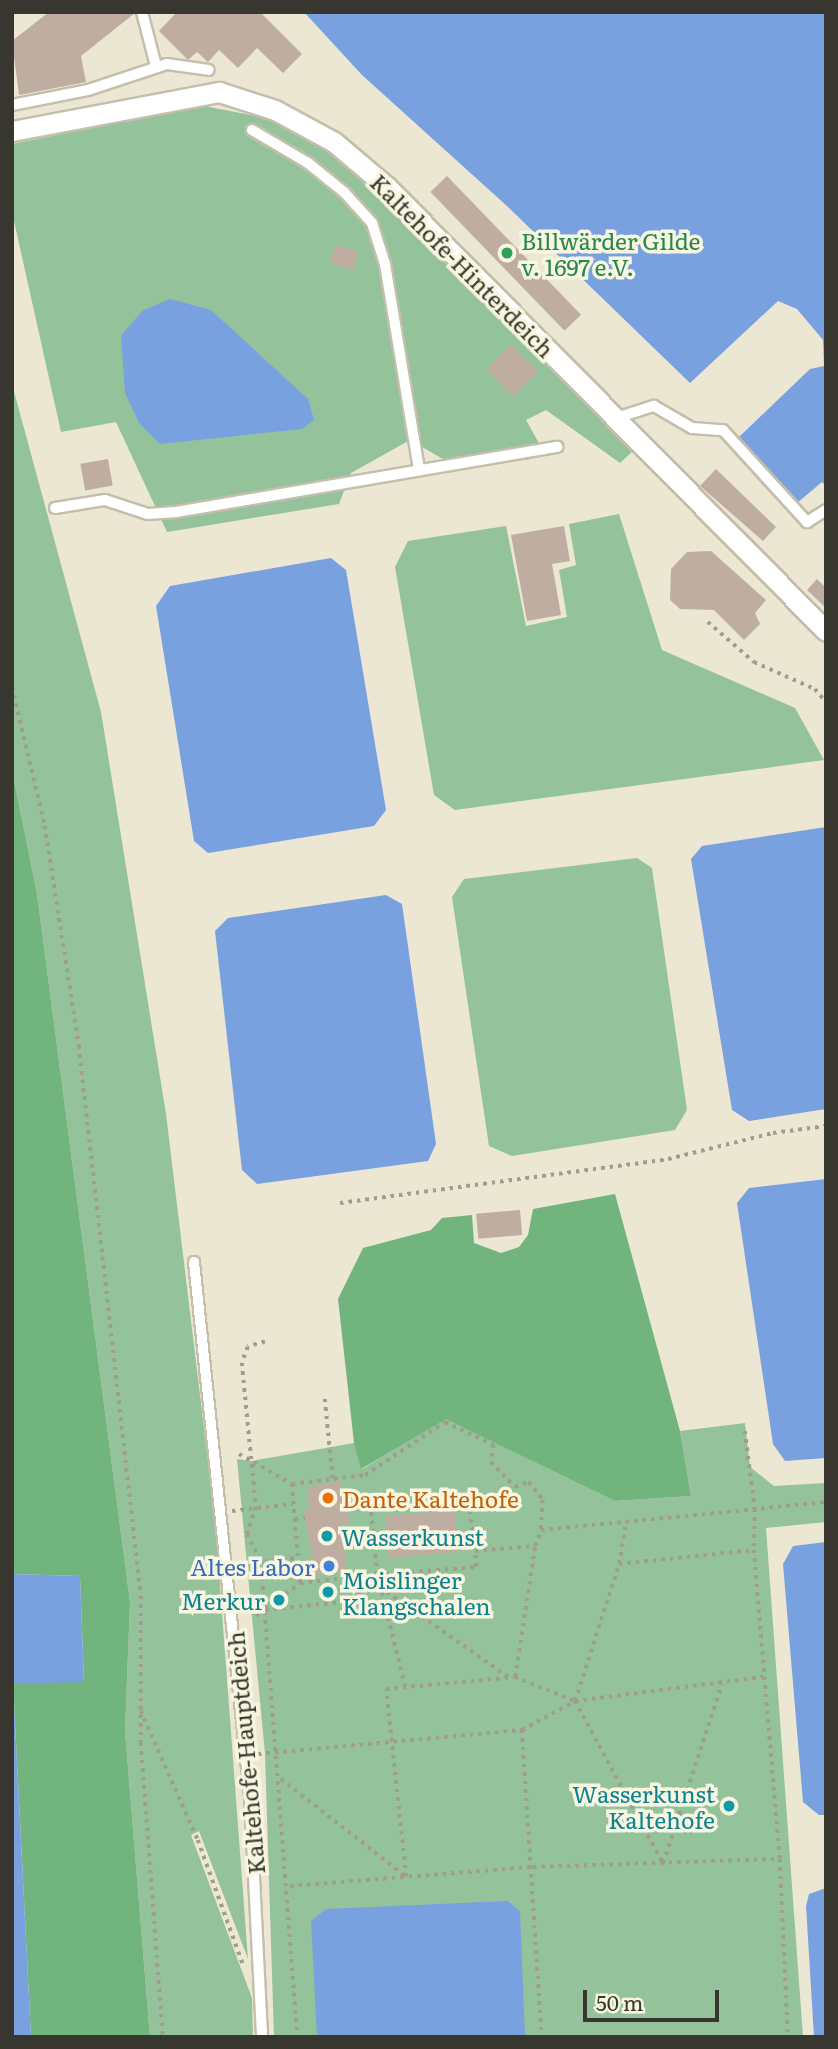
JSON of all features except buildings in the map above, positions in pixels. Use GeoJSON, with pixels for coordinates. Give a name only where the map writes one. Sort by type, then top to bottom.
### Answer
{"type":"FeatureCollection","features":[{"type":"Feature","properties":{"kind":"street","name":"Kaltehofe-Hinterdeich"},"geometry":{"type":"LineString","coordinates":[[12,131],[202,93],[234,95],[275,110],[355,157],[826,631]]}},
{"type":"Feature","properties":{"kind":"lane"},"geometry":{"type":"LineString","coordinates":[[142,12],[156,66]]}},
{"type":"Feature","properties":{"kind":"lane"},"geometry":{"type":"LineString","coordinates":[[12,105],[88,90],[156,66],[179,64],[209,70]]}},
{"type":"Feature","properties":{"kind":"lane"},"geometry":{"type":"LineString","coordinates":[[252,130],[308,163],[344,192],[372,223],[385,264],[419,470]]}},
{"type":"Feature","properties":{"kind":"lane"},"geometry":{"type":"LineString","coordinates":[[615,418],[654,406],[692,428],[723,430],[807,522],[826,510]]}},
{"type":"Feature","properties":{"kind":"lane"},"geometry":{"type":"LineString","coordinates":[[55,508],[105,500],[148,514],[176,512],[557,447]]}},
{"type":"Feature","properties":{"kind":"lane","name":"Kaltehofe-Hauptdeich"},"geometry":{"type":"LineString","coordinates":[[194,1262],[223,1511],[246,1754],[261,1980],[262,2037]]}},
{"type":"Feature","properties":{"kind":"path"},"geometry":{"type":"LineString","coordinates":[[708,622],[754,662],[815,689],[826,702]]}},
{"type":"Feature","properties":{"kind":"path"},"geometry":{"type":"LineString","coordinates":[[12,687],[45,826],[79,1046],[141,1596],[140,1709],[163,2037]]}},
{"type":"Feature","properties":{"kind":"path"},"geometry":{"type":"LineString","coordinates":[[340,1203],[668,1159],[774,1133],[826,1126]]}},
{"type":"Feature","properties":{"kind":"path"},"geometry":{"type":"LineString","coordinates":[[265,1342],[248,1347],[242,1363],[256,1507],[247,1534],[261,1561],[290,1886],[298,2037]]}},
{"type":"Feature","properties":{"kind":"path"},"geometry":{"type":"LineString","coordinates":[[325,1399],[333,1479]]}},
{"type":"Feature","properties":{"kind":"path"},"geometry":{"type":"LineString","coordinates":[[239,1454],[292,1483],[365,1475],[445,1422],[494,1445],[491,1462],[515,1487],[529,1482],[543,1500],[541,1530],[535,1546],[513,1678]]}},
{"type":"Feature","properties":{"kind":"path"},"geometry":{"type":"LineString","coordinates":[[745,1431],[755,1509],[754,1550],[763,1677],[780,1859],[788,2037]]}},
{"type":"Feature","properties":{"kind":"path"},"geometry":{"type":"LineString","coordinates":[[292,1483],[300,1583]]}},
{"type":"Feature","properties":{"kind":"path"},"geometry":{"type":"LineString","coordinates":[[256,1616],[300,1583],[377,1575],[476,1567],[468,1494],[370,1503],[377,1575],[405,1687]]}},
{"type":"Feature","properties":{"kind":"path"},"geometry":{"type":"LineString","coordinates":[[541,1530],[826,1502]]}},
{"type":"Feature","properties":{"kind":"path"},"geometry":{"type":"LineString","coordinates":[[223,1511],[293,1504]]}},
{"type":"Feature","properties":{"kind":"path"},"geometry":{"type":"LineString","coordinates":[[295,1519],[305,1518]]}},
{"type":"Feature","properties":{"kind":"path"},"geometry":{"type":"LineString","coordinates":[[575,1701],[620,1564],[626,1521]]}},
{"type":"Feature","properties":{"kind":"path"},"geometry":{"type":"LineString","coordinates":[[475,1551],[535,1546]]}},
{"type":"Feature","properties":{"kind":"path"},"geometry":{"type":"LineString","coordinates":[[620,1564],[754,1550]]}},
{"type":"Feature","properties":{"kind":"path"},"geometry":{"type":"LineString","coordinates":[[248,1563],[299,1558]]}},
{"type":"Feature","properties":{"kind":"path"},"geometry":{"type":"LineString","coordinates":[[265,1610],[342,1602],[362,1592],[377,1575]]}},
{"type":"Feature","properties":{"kind":"path"},"geometry":{"type":"LineString","coordinates":[[377,1575],[387,1592],[513,1678],[575,1701],[663,1863]]}},
{"type":"Feature","properties":{"kind":"path"},"geometry":{"type":"LineString","coordinates":[[246,1754],[522,1730],[575,1701],[763,1677]]}},
{"type":"Feature","properties":{"kind":"path"},"geometry":{"type":"LineString","coordinates":[[406,1877],[386,1689],[513,1678]]}},
{"type":"Feature","properties":{"kind":"path"},"geometry":{"type":"LineString","coordinates":[[663,1863],[722,1684]]}},
{"type":"Feature","properties":{"kind":"path"},"geometry":{"type":"LineString","coordinates":[[140,1709],[198,1840],[243,1964],[251,1977],[261,1980]]}},
{"type":"Feature","properties":{"kind":"path"},"geometry":{"type":"LineString","coordinates":[[522,1730],[542,2037]]}},
{"type":"Feature","properties":{"kind":"path"},"geometry":{"type":"LineString","coordinates":[[281,1779],[406,1877]]}},
{"type":"Feature","properties":{"kind":"path"},"geometry":{"type":"LineString","coordinates":[[290,1886],[533,1867],[780,1859]]}},
{"type":"Feature","properties":{"kind":"green space"},"geometry":{"type":"Polygon","coordinates":[[[204,106],[276,120],[348,157],[634,450],[620,463],[546,410],[526,420],[541,447],[528,460],[448,462],[410,440],[351,473],[339,504],[167,532],[116,422],[61,432],[12,212],[12,144],[204,106]]]}},
{"type":"Feature","properties":{"kind":"green space"},"geometry":{"type":"Polygon","coordinates":[[[12,384],[101,712],[166,1114],[215,1519],[248,1959],[199,1831],[191,1835],[252,1998],[253,2037],[150,2037],[125,1731],[130,1602],[37,894],[12,770],[12,384]]]}},
{"type":"Feature","properties":{"kind":"green space"},"geometry":{"type":"Polygon","coordinates":[[[619,514],[662,650],[795,708],[824,760],[455,810],[434,795],[395,567],[408,541],[506,526],[526,626],[567,617],[559,570],[576,565],[569,524],[619,514]]]}},
{"type":"Feature","properties":{"kind":"green space"},"geometry":{"type":"Polygon","coordinates":[[[12,770],[37,894],[130,1602],[125,1731],[150,2037],[31,2037],[13,1683],[84,1681],[80,1576],[12,1574],[12,770]]]}},
{"type":"Feature","properties":{"kind":"green space"},"geometry":{"type":"Polygon","coordinates":[[[637,858],[652,868],[687,1110],[675,1130],[512,1156],[489,1146],[452,897],[464,879],[637,858]]]}},
{"type":"Feature","properties":{"kind":"green space"},"geometry":{"type":"Polygon","coordinates":[[[615,1194],[680,1431],[691,1496],[615,1501],[446,1419],[361,1469],[354,1443],[338,1299],[363,1248],[431,1230],[442,1218],[472,1215],[474,1243],[501,1253],[519,1247],[528,1235],[533,1209],[615,1194]]]}},
{"type":"Feature","properties":{"kind":"green space"},"geometry":{"type":"Polygon","coordinates":[[[446,1418],[615,1501],[691,1496],[680,1431],[745,1423],[750,1467],[774,1486],[826,1483],[826,1522],[766,1528],[803,2037],[274,2037],[265,1754],[237,1459],[251,1461],[354,1443],[362,1469],[446,1418]]]}},
{"type":"Feature","properties":{"kind":"water"},"geometry":{"type":"Polygon","coordinates":[[[304,12],[826,12],[826,486],[822,482],[797,503],[738,438],[810,369],[824,366],[823,340],[797,309],[778,301],[690,383],[507,206],[362,75],[304,12]]]}},
{"type":"Feature","properties":{"kind":"water"},"geometry":{"type":"Polygon","coordinates":[[[170,299],[211,310],[308,399],[314,420],[302,429],[160,444],[139,423],[125,393],[121,336],[142,311],[170,299]]]}},
{"type":"Feature","properties":{"kind":"water"},"geometry":{"type":"Polygon","coordinates":[[[331,558],[346,570],[386,810],[374,826],[208,853],[194,841],[156,606],[170,586],[331,558]]]}},
{"type":"Feature","properties":{"kind":"water"},"geometry":{"type":"Polygon","coordinates":[[[826,827],[826,1109],[749,1121],[732,1110],[691,859],[702,846],[826,827]]]}},
{"type":"Feature","properties":{"kind":"water"},"geometry":{"type":"Polygon","coordinates":[[[386,895],[402,904],[436,1144],[428,1161],[257,1184],[242,1170],[215,931],[228,918],[386,895]]]}},
{"type":"Feature","properties":{"kind":"water"},"geometry":{"type":"Polygon","coordinates":[[[826,1179],[826,1458],[785,1461],[773,1444],[737,1203],[749,1188],[826,1179]]]}},
{"type":"Feature","properties":{"kind":"water"},"geometry":{"type":"Polygon","coordinates":[[[826,1542],[826,1815],[819,1815],[803,1802],[783,1564],[793,1546],[826,1542]]]}},
{"type":"Feature","properties":{"kind":"water"},"geometry":{"type":"Polygon","coordinates":[[[12,1574],[80,1576],[84,1682],[13,1684],[31,2037],[12,2037],[12,1574]]]}},
{"type":"Feature","properties":{"kind":"water"},"geometry":{"type":"Polygon","coordinates":[[[826,1888],[826,2037],[814,2037],[806,1906],[809,1894],[826,1888]]]}},
{"type":"Feature","properties":{"kind":"water"},"geometry":{"type":"Polygon","coordinates":[[[508,1901],[520,1911],[525,2037],[317,2037],[311,1921],[326,1909],[508,1901]]]}},
{"type":"Feature","properties":{"kind":"place","name":"Billwärder Gilde v. 1697 e.V."},"geometry":{"type":"Point","coordinates":[507,253]}},
{"type":"Feature","properties":{"kind":"place","name":"Dante Kaltehofe"},"geometry":{"type":"Point","coordinates":[328,1498]}},
{"type":"Feature","properties":{"kind":"place","name":"Wasserkunst"},"geometry":{"type":"Point","coordinates":[327,1536]}},
{"type":"Feature","properties":{"kind":"place","name":"Altes Labor"},"geometry":{"type":"Point","coordinates":[329,1566]}},
{"type":"Feature","properties":{"kind":"place","name":"Moislinger Klangschalen"},"geometry":{"type":"Point","coordinates":[328,1592]}},
{"type":"Feature","properties":{"kind":"place","name":"Merkur"},"geometry":{"type":"Point","coordinates":[279,1600]}},
{"type":"Feature","properties":{"kind":"place","name":"Wasserkunst Kaltehofe"},"geometry":{"type":"Point","coordinates":[729,1806]}}]}
